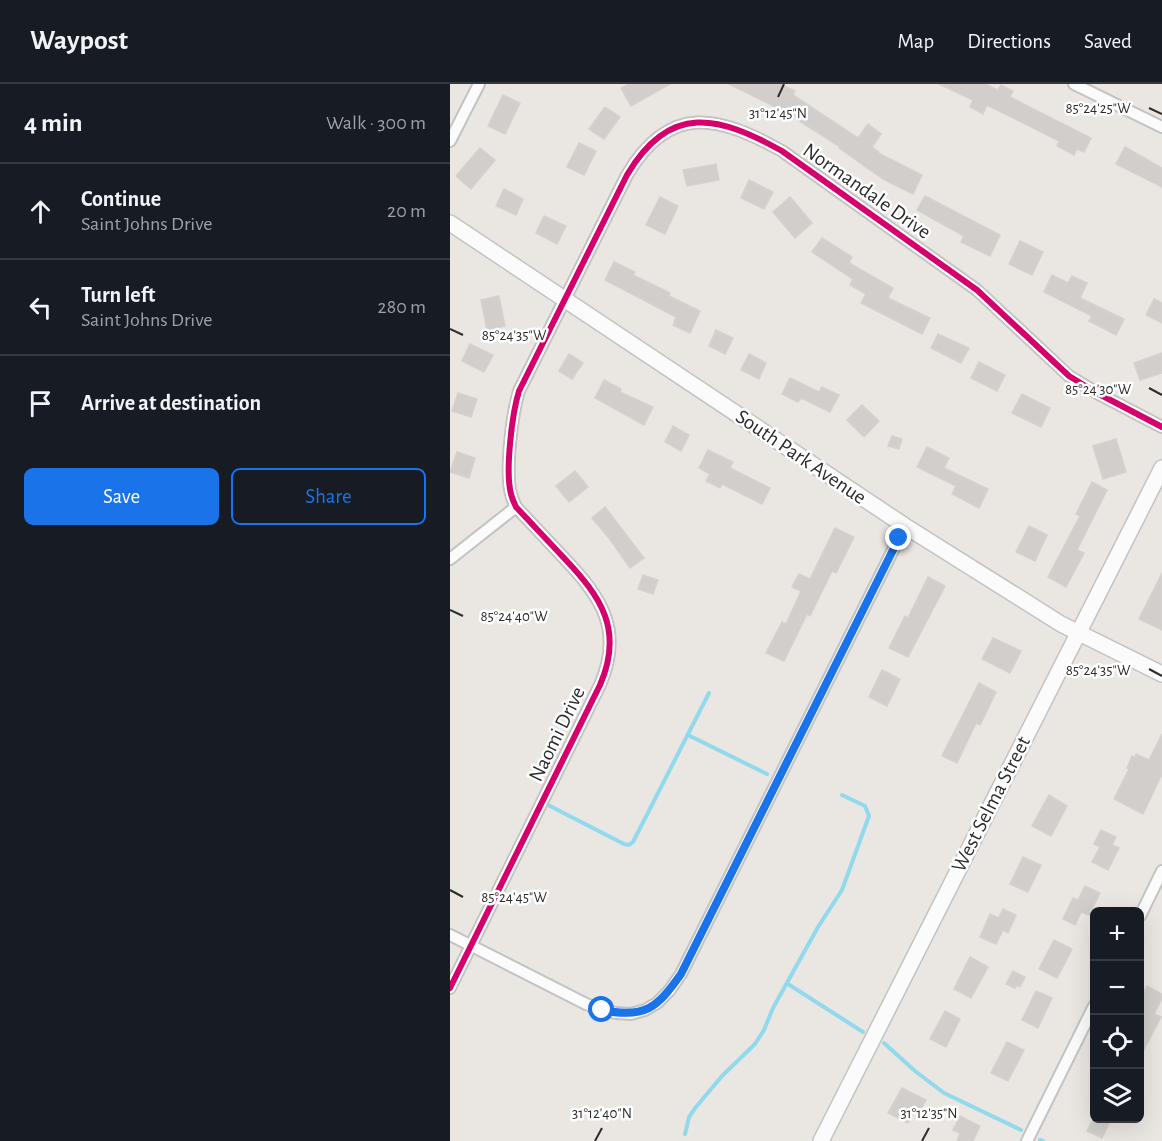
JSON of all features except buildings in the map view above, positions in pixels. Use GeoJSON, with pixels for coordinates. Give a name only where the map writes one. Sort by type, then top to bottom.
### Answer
{"type":"FeatureCollection","features":[{"type":"Feature","properties":{"kind":"street"},"geometry":{"type":"LineString","coordinates":[[450,141],[479,84]]}},
{"type":"Feature","properties":{"kind":"street"},"geometry":{"type":"LineString","coordinates":[[1074,84],[1162,127]]}},
{"type":"Feature","properties":{"kind":"street","name":"Normandale Drive"},"geometry":{"type":"LineString","coordinates":[[516,507],[510,493],[509,461],[519,391],[635,161],[668,130],[684,124],[704,121],[722,124],[754,136],[782,151],[977,290],[1069,376],[1106,399],[1162,427]]}},
{"type":"Feature","properties":{"kind":"street","name":"South Park Avenue"},"geometry":{"type":"LineString","coordinates":[[450,224],[905,526],[1078,633],[1162,674]]}},
{"type":"Feature","properties":{"kind":"street","name":"West Selma Street"},"geometry":{"type":"LineString","coordinates":[[821,1141],[1162,468]]}},
{"type":"Feature","properties":{"kind":"street"},"geometry":{"type":"LineString","coordinates":[[450,559],[516,507]]}},
{"type":"Feature","properties":{"kind":"street","name":"Naomi Drive"},"geometry":{"type":"LineString","coordinates":[[450,988],[600,685],[610,656],[611,640],[608,623],[595,595],[585,580],[516,507]]}},
{"type":"Feature","properties":{"kind":"street"},"geometry":{"type":"LineString","coordinates":[[450,935],[602,1010],[631,1014],[645,1010],[663,997],[681,974],[905,526]]}},
{"type":"Feature","properties":{"kind":"street"},"geometry":{"type":"LineString","coordinates":[[1144,908],[1162,871]]}},
{"type":"Feature","properties":{"kind":"street"},"geometry":{"type":"LineString","coordinates":[[1027,1141],[1090,1015]]}},
{"type":"Feature","properties":{"kind":"waterway"},"geometry":{"type":"LineString","coordinates":[[548,805],[629,845],[633,842],[709,693]]}},
{"type":"Feature","properties":{"kind":"waterway"},"geometry":{"type":"LineString","coordinates":[[688,735],[767,774]]}},
{"type":"Feature","properties":{"kind":"waterway"},"geometry":{"type":"LineString","coordinates":[[685,1134],[689,1117],[696,1107],[722,1076],[755,1044],[818,927],[842,890],[869,816],[865,806],[842,795]]}},
{"type":"Feature","properties":{"kind":"waterway"},"geometry":{"type":"LineString","coordinates":[[788,984],[863,1032]]}},
{"type":"Feature","properties":{"kind":"waterway"},"geometry":{"type":"LineString","coordinates":[[884,1043],[944,1093],[1021,1130]]}},
{"type":"Feature","properties":{"kind":"cycle path"},"geometry":{"type":"LineString","coordinates":[[450,988],[600,685],[610,647],[605,616],[589,587],[516,507],[513,500],[509,484],[509,457],[516,401],[627,175],[643,152],[660,136],[678,126],[697,122],[717,124],[759,139],[782,151],[977,290],[1069,376],[1162,427]]}},
{"type":"Feature","properties":{"kind":"route"},"geometry":{"type":"LineString","coordinates":[[602,1010],[631,1014],[645,1010],[657,1003],[681,974],[899,538]]}}]}
